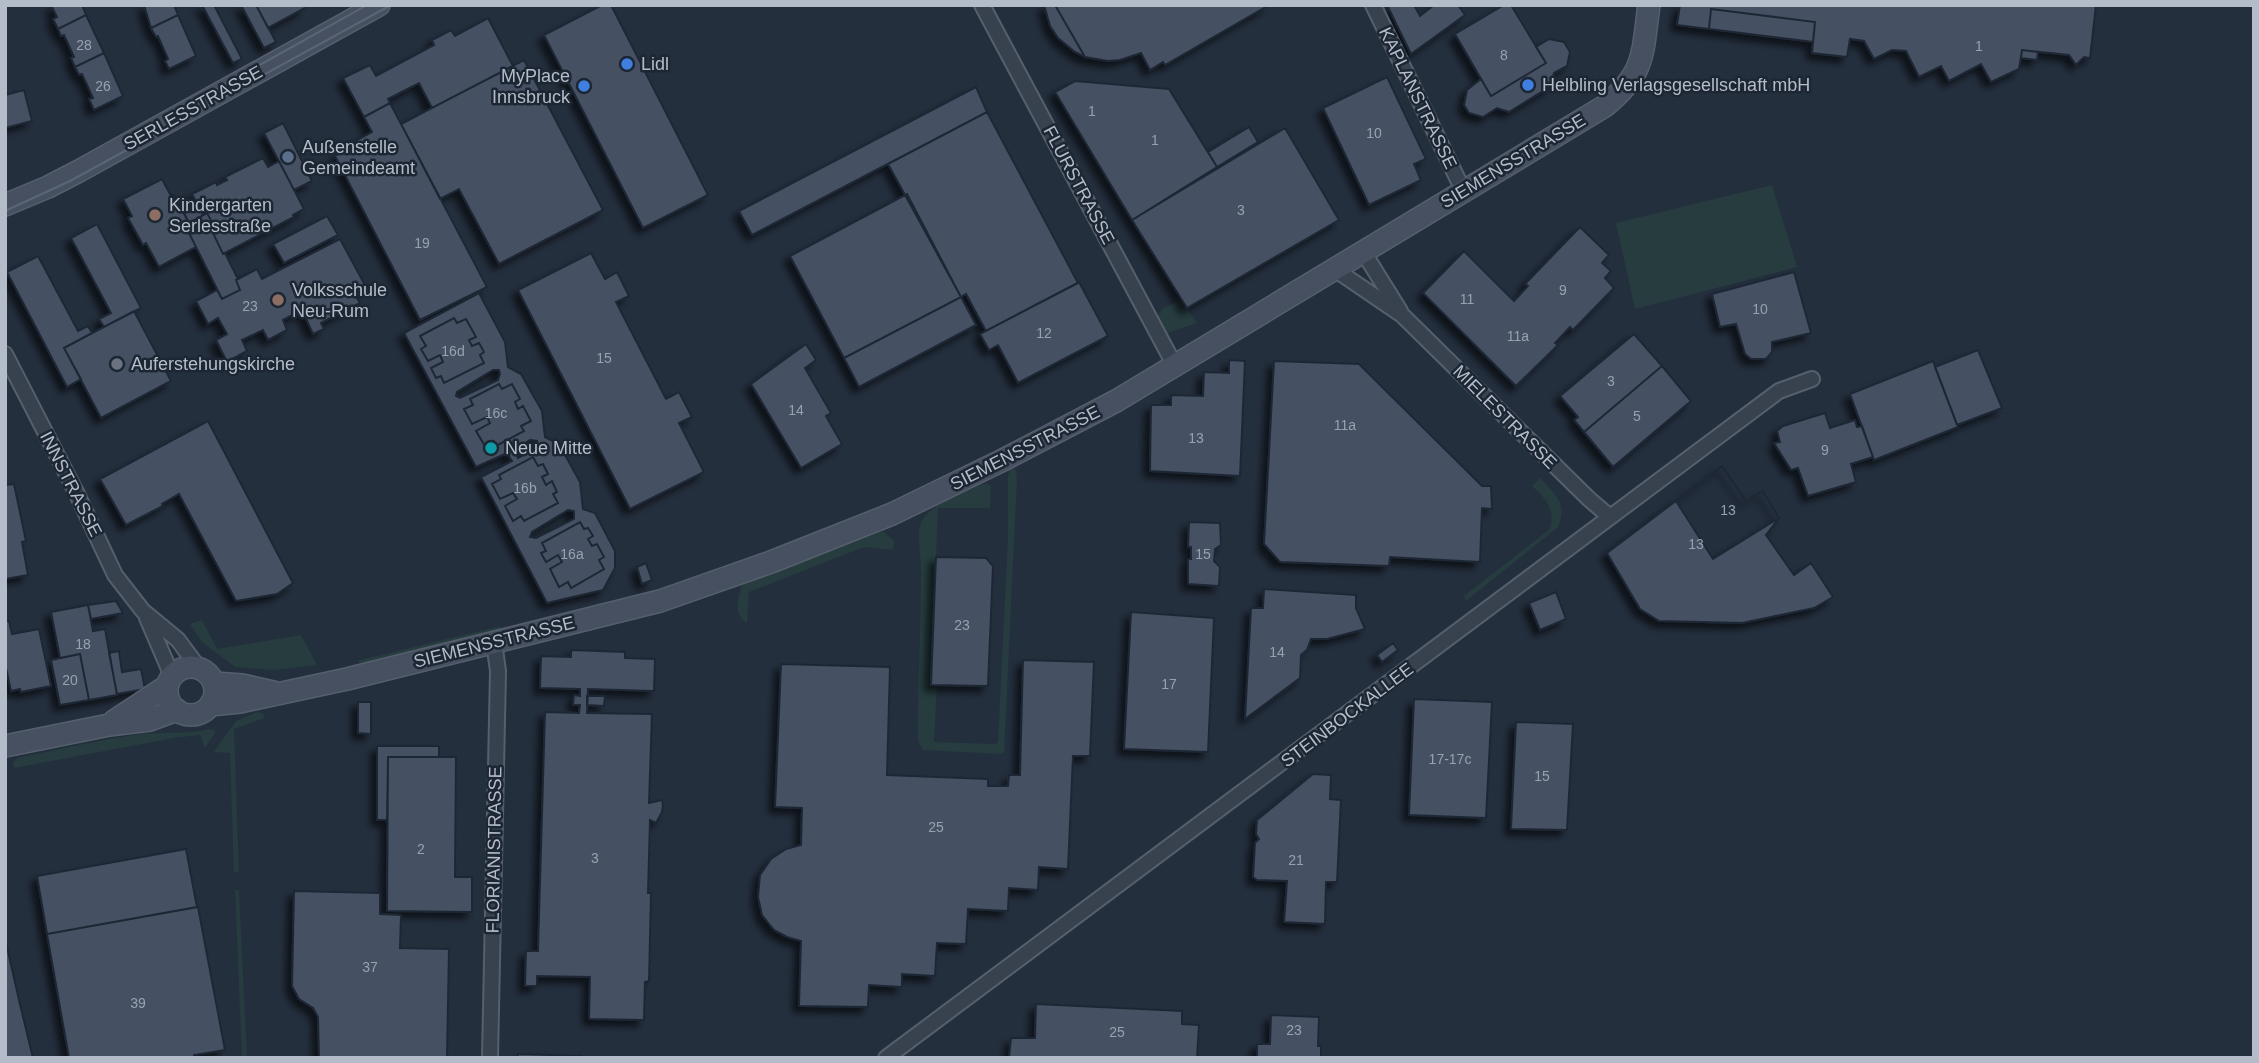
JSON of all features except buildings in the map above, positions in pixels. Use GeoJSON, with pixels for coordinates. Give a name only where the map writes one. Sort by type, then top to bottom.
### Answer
{"type":"FeatureCollection","features":[{"type":"Feature","properties":{"kind":"street","name":"SERLESSTRASSE"},"geometry":{"type":"LineString","coordinates":[[5,205],[79,171],[379,5]]}},
{"type":"Feature","properties":{"kind":"street","name":"FLURSTRASSE"},"geometry":{"type":"LineString","coordinates":[[982,5],[1175,366]]}},
{"type":"Feature","properties":{"kind":"street","name":"KAPLANSTRASSE"},"geometry":{"type":"LineString","coordinates":[[1373,5],[1463,190]]}},
{"type":"Feature","properties":{"kind":"street","name":"SIEMENSSTRASSE"},"geometry":{"type":"LineString","coordinates":[[210,705],[278,694],[660,601],[771,562],[892,514],[1063,429],[1175,366],[1605,106],[1626,89],[1641,59],[1649,5]]}},
{"type":"Feature","properties":{"kind":"street","name":"MIELESTRASSE"},"geometry":{"type":"LineString","coordinates":[[1364,253],[1402,315]]}},
{"type":"Feature","properties":{"kind":"street","name":"MIELESTRASSE"},"geometry":{"type":"LineString","coordinates":[[1336,270],[1402,315],[1610,517]]}},
{"type":"Feature","properties":{"kind":"street","name":"INNSTRASSE"},"geometry":{"type":"LineString","coordinates":[[5,354],[115,575],[143,611],[178,640],[198,667]]}},
{"type":"Feature","properties":{"kind":"street","name":"STEINBOCKALLEE"},"geometry":{"type":"LineString","coordinates":[[886,1058],[1779,391],[1812,379]]}},
{"type":"Feature","properties":{"kind":"street","name":"INNSTRASSE"},"geometry":{"type":"LineString","coordinates":[[143,611],[170,681]]}},
{"type":"Feature","properties":{"kind":"street","name":"FLORIANISTRASSE"},"geometry":{"type":"LineString","coordinates":[[489,1058],[498,671],[494,642]]}},
{"type":"Feature","properties":{"kind":"street"},"geometry":{"type":"LineString","coordinates":[[109,724],[170,681],[183,668],[198,667],[210,676],[214,683],[214,698],[210,705],[197,714],[190,715],[177,710],[170,702],[170,681]]}},
{"type":"Feature","properties":{"kind":"street","name":"SIEMENSSTRASSE"},"geometry":{"type":"LineString","coordinates":[[214,683],[242,685],[278,694]]}},
{"type":"Feature","properties":{"kind":"street"},"geometry":{"type":"LineString","coordinates":[[5,746],[109,724],[150,720],[177,710]]}},
{"type":"Feature","properties":{"kind":"green space"},"geometry":{"type":"Polygon","coordinates":[[[1772,185],[1797,267],[1635,309],[1616,223],[1772,185]]]}},
{"type":"Feature","properties":{"kind":"green space"},"geometry":{"type":"Polygon","coordinates":[[[1180,300],[1197,323],[1167,333],[1157,315],[1180,300]]]}},
{"type":"Feature","properties":{"kind":"green space"},"geometry":{"type":"Polygon","coordinates":[[[1011,469],[1016,470],[1017,479],[1004,752],[923,750],[918,741],[920,526],[929,512],[938,505],[986,483],[991,486],[990,508],[938,508],[931,684],[937,685],[934,742],[995,744],[998,742],[1008,539],[1008,475],[1011,469]]]}},
{"type":"Feature","properties":{"kind":"green space"},"geometry":{"type":"Polygon","coordinates":[[[1540,478],[1561,505],[1558,527],[1466,601],[1464,596],[1550,529],[1548,505],[1532,486],[1540,478]]]}},
{"type":"Feature","properties":{"kind":"green space"},"geometry":{"type":"Polygon","coordinates":[[[883,531],[894,541],[893,550],[864,547],[749,592],[747,623],[740,616],[738,601],[742,585],[883,531]]]}},
{"type":"Feature","properties":{"kind":"green space"},"geometry":{"type":"Polygon","coordinates":[[[202,620],[217,649],[301,635],[317,665],[273,670],[235,667],[201,641],[190,624],[202,620]]]}},
{"type":"Feature","properties":{"kind":"green space"},"geometry":{"type":"Polygon","coordinates":[[[501,626],[498,632],[363,664],[356,661],[501,626]]]}},
{"type":"Feature","properties":{"kind":"green space"},"geometry":{"type":"Polygon","coordinates":[[[258,712],[263,714],[264,718],[234,729],[239,872],[234,872],[230,753],[214,752],[236,721],[258,712]]]}},
{"type":"Feature","properties":{"kind":"green space"},"geometry":{"type":"Polygon","coordinates":[[[210,729],[215,733],[205,748],[200,735],[14,768],[13,763],[17,758],[119,737],[210,729]]]}},
{"type":"Feature","properties":{"kind":"green space"},"geometry":{"type":"Polygon","coordinates":[[[235,890],[239,890],[247,1058],[242,1058],[235,890]]]}},
{"type":"Feature","properties":{"kind":"tram line"},"geometry":{"type":"LineString","coordinates":[[208,94],[367,5]]}},
{"type":"Feature","properties":{"kind":"tram line"},"geometry":{"type":"LineString","coordinates":[[5,211],[70,181],[391,5]]}},
{"type":"Feature","properties":{"kind":"place","name":"Lidl"},"geometry":{"type":"Point","coordinates":[627,64]}},
{"type":"Feature","properties":{"kind":"place","name":"Helbling Verlagsgesellschaft mbH"},"geometry":{"type":"Point","coordinates":[1528,85]}},
{"type":"Feature","properties":{"kind":"place","name":"MyPlace Innsbruck"},"geometry":{"type":"Point","coordinates":[584,86]}},
{"type":"Feature","properties":{"kind":"place","name":"Außenstelle Gemeindeamt"},"geometry":{"type":"Point","coordinates":[288,157]}},
{"type":"Feature","properties":{"kind":"place","name":"Kindergarten Serlesstraße"},"geometry":{"type":"Point","coordinates":[155,215]}},
{"type":"Feature","properties":{"kind":"place","name":"Volksschule Neu-Rum"},"geometry":{"type":"Point","coordinates":[278,300]}},
{"type":"Feature","properties":{"kind":"place","name":"Auferstehungskirche"},"geometry":{"type":"Point","coordinates":[117,364]}},
{"type":"Feature","properties":{"kind":"place","name":"Neue Mitte"},"geometry":{"type":"Point","coordinates":[491,448]}}]}
